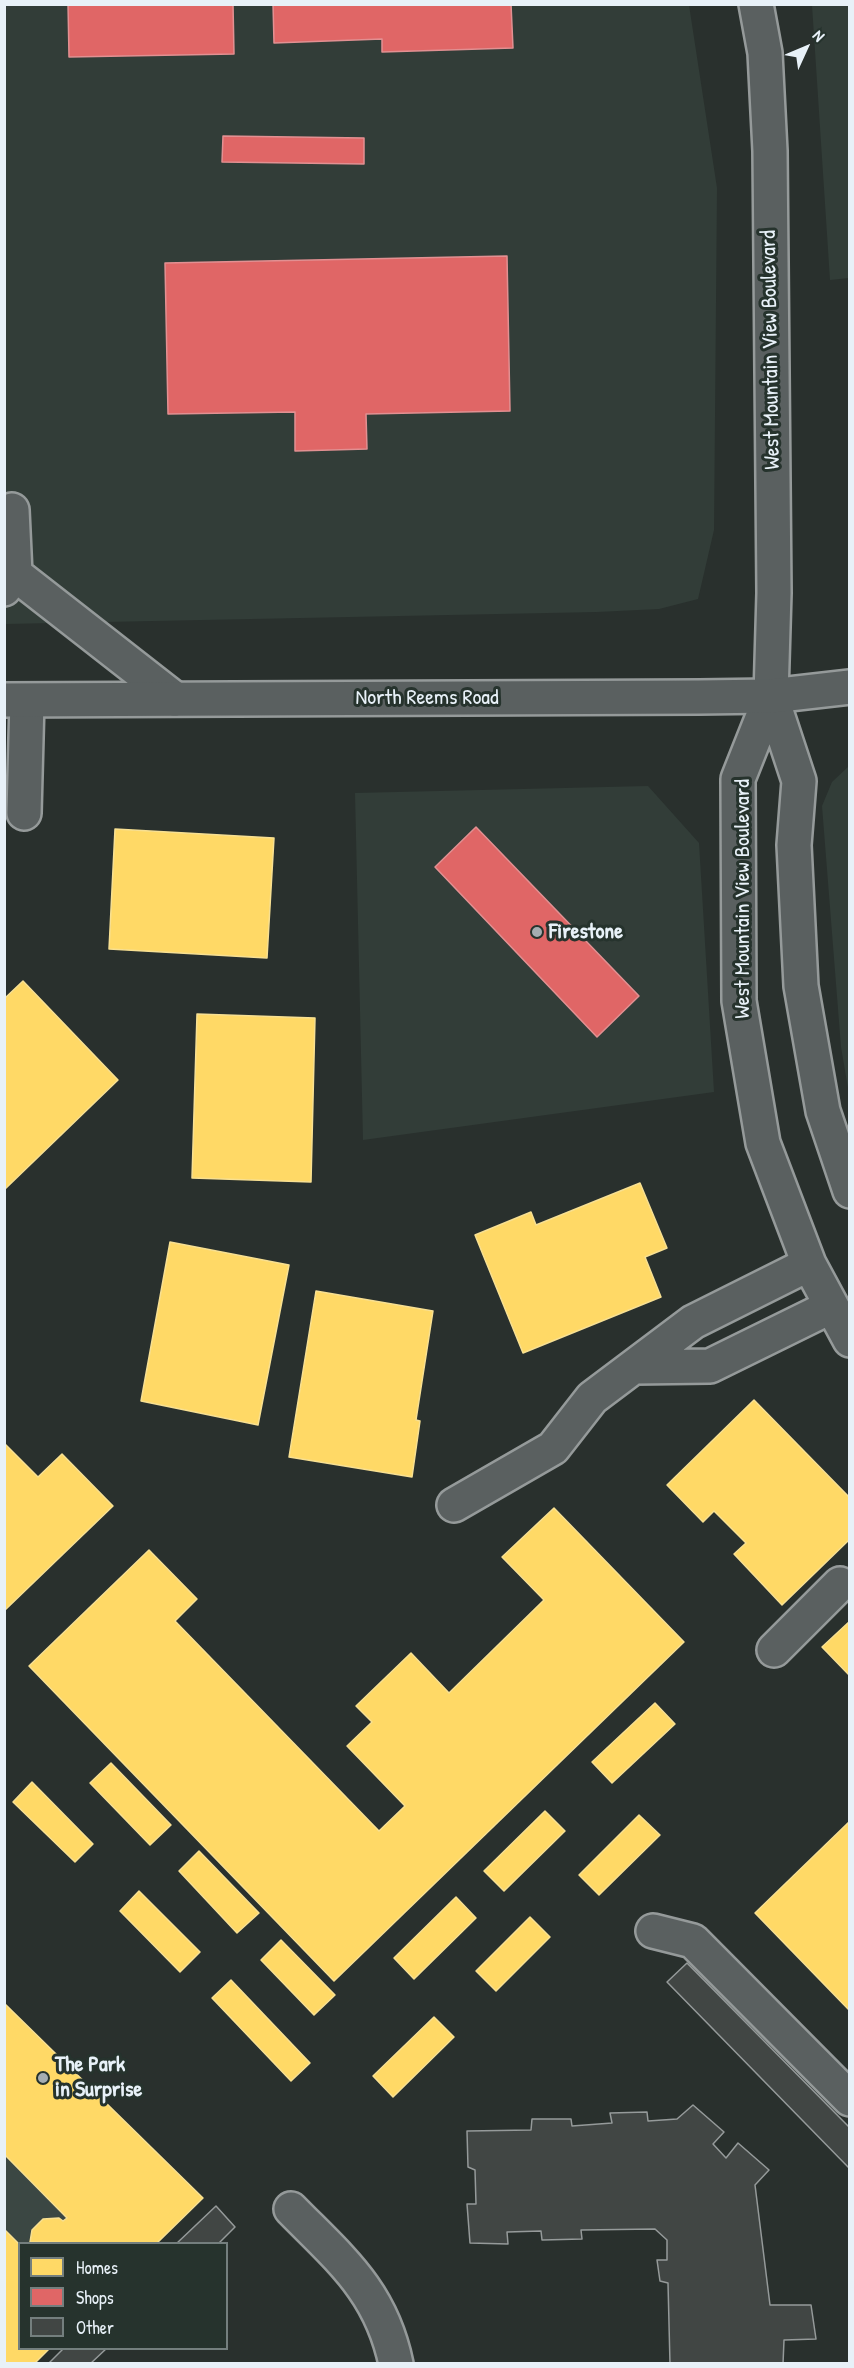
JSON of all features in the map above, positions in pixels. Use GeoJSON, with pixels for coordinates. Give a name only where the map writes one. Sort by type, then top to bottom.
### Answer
{"type":"FeatureCollection","features":[{"type":"Feature","properties":{"kind":"street","name":"West Mountain View Boulevard"},"geometry":{"type":"LineString","coordinates":[[756,4],[765,53],[770,152],[774,593],[771,696],[799,782],[794,845],[801,986],[823,1111],[849,1191]]}},
{"type":"Feature","properties":{"kind":"street"},"geometry":{"type":"LineString","coordinates":[[12,510],[10,582],[175,699]]}},
{"type":"Feature","properties":{"kind":"street","name":"North Reems Road"},"geometry":{"type":"LineString","coordinates":[[16,700],[771,696],[849,687]]}},
{"type":"Feature","properties":{"kind":"street","name":"West Mountain View Boulevard"},"geometry":{"type":"LineString","coordinates":[[771,696],[738,779],[739,1001],[763,1143],[809,1264],[849,1340]]}},
{"type":"Feature","properties":{"kind":"street"},"geometry":{"type":"LineString","coordinates":[[16,700],[24,813]]}},
{"type":"Feature","properties":{"kind":"street"},"geometry":{"type":"LineString","coordinates":[[454,1505],[554,1448],[592,1398],[693,1322],[809,1264]]}},
{"type":"Feature","properties":{"kind":"street"},"geometry":{"type":"LineString","coordinates":[[635,1367],[710,1366],[830,1307]]}},
{"type":"Feature","properties":{"kind":"street"},"geometry":{"type":"LineString","coordinates":[[774,1650],[840,1584]]}},
{"type":"Feature","properties":{"kind":"street"},"geometry":{"type":"LineString","coordinates":[[654,1931],[693,1941],[849,2099]]}},
{"type":"Feature","properties":{"kind":"street"},"geometry":{"type":"LineString","coordinates":[[291,2209],[365,2288],[381,2314],[396,2364]]}},
{"type":"Feature","properties":{"kind":"shaded area"},"geometry":{"type":"Polygon","coordinates":[[[4,5],[689,5],[717,188],[714,530],[698,599],[659,609],[597,612],[5,624],[4,5]]]}},
{"type":"Feature","properties":{"kind":"shaded area"},"geometry":{"type":"Polygon","coordinates":[[[812,5],[849,5],[849,278],[830,280],[812,5]]]}},
{"type":"Feature","properties":{"kind":"shaded area"},"geometry":{"type":"Polygon","coordinates":[[[849,766],[849,1094],[841,1047],[822,806],[832,782],[849,766]]]}},
{"type":"Feature","properties":{"kind":"shaded area","name":"Firestone"},"geometry":{"type":"Polygon","coordinates":[[[648,786],[699,843],[714,1092],[363,1140],[355,793],[648,786]]]}},
{"type":"Feature","properties":{"kind":"shaded area"},"geometry":{"type":"Polygon","coordinates":[[[4,2154],[67,2218],[63,2221],[59,2218],[43,2219],[32,2242],[18,2243],[5,2229],[4,2154]]]}},
{"type":"Feature","properties":{"kind":"building: Homes"},"geometry":{"type":"Polygon","coordinates":[[[115,829],[274,838],[267,958],[109,949],[115,829]]]}},
{"type":"Feature","properties":{"kind":"building: Homes"},"geometry":{"type":"Polygon","coordinates":[[[23,981],[118,1080],[4,1190],[4,999],[23,981]]]}},
{"type":"Feature","properties":{"kind":"building: Homes"},"geometry":{"type":"Polygon","coordinates":[[[197,1014],[315,1018],[311,1182],[192,1178],[197,1014]]]}},
{"type":"Feature","properties":{"kind":"building: Homes"},"geometry":{"type":"Polygon","coordinates":[[[640,1183],[667,1248],[645,1257],[661,1297],[523,1353],[475,1235],[531,1212],[536,1225],[640,1183]]]}},
{"type":"Feature","properties":{"kind":"building: Homes"},"geometry":{"type":"Polygon","coordinates":[[[170,1242],[289,1265],[258,1425],[141,1401],[170,1242]]]}},
{"type":"Feature","properties":{"kind":"building: Homes"},"geometry":{"type":"Polygon","coordinates":[[[316,1291],[433,1311],[416,1420],[420,1421],[412,1477],[289,1457],[316,1291]]]}},
{"type":"Feature","properties":{"kind":"building: Homes"},"geometry":{"type":"Polygon","coordinates":[[[754,1400],[850,1498],[850,1539],[782,1605],[734,1554],[746,1543],[714,1511],[703,1522],[667,1485],[754,1400]]]}},
{"type":"Feature","properties":{"kind":"building: Homes"},"geometry":{"type":"Polygon","coordinates":[[[4,1443],[38,1477],[62,1454],[113,1506],[4,1611],[4,1443]]]}},
{"type":"Feature","properties":{"kind":"building: Homes"},"geometry":{"type":"Polygon","coordinates":[[[554,1508],[684,1642],[334,1981],[29,1666],[149,1550],[197,1599],[175,1621],[379,1831],[405,1806],[347,1746],[372,1722],[356,1706],[411,1653],[449,1693],[544,1600],[502,1557],[554,1508]]]}},
{"type":"Feature","properties":{"kind":"building: Homes"},"geometry":{"type":"Polygon","coordinates":[[[850,1621],[850,1676],[822,1647],[850,1621]]]}},
{"type":"Feature","properties":{"kind":"building: Homes"},"geometry":{"type":"Polygon","coordinates":[[[655,1703],[675,1724],[612,1783],[592,1762],[655,1703]]]}},
{"type":"Feature","properties":{"kind":"building: Homes"},"geometry":{"type":"Polygon","coordinates":[[[111,1763],[171,1825],[150,1845],[90,1783],[111,1763]]]}},
{"type":"Feature","properties":{"kind":"building: Homes"},"geometry":{"type":"Polygon","coordinates":[[[32,1782],[93,1844],[75,1862],[13,1802],[32,1782]]]}},
{"type":"Feature","properties":{"kind":"building: Homes"},"geometry":{"type":"Polygon","coordinates":[[[545,1811],[565,1831],[504,1891],[484,1871],[545,1811]]]}},
{"type":"Feature","properties":{"kind":"building: Homes"},"geometry":{"type":"Polygon","coordinates":[[[639,1815],[660,1835],[599,1895],[579,1875],[639,1815]]]}},
{"type":"Feature","properties":{"kind":"building: Homes"},"geometry":{"type":"Polygon","coordinates":[[[850,1821],[850,2011],[755,1913],[850,1821]]]}},
{"type":"Feature","properties":{"kind":"building: Homes"},"geometry":{"type":"Polygon","coordinates":[[[199,1851],[259,1913],[237,1933],[179,1871],[199,1851]]]}},
{"type":"Feature","properties":{"kind":"building: Homes"},"geometry":{"type":"Polygon","coordinates":[[[139,1891],[200,1952],[180,1972],[120,1911],[139,1891]]]}},
{"type":"Feature","properties":{"kind":"building: Homes"},"geometry":{"type":"Polygon","coordinates":[[[456,1897],[476,1918],[414,1979],[394,1958],[456,1897]]]}},
{"type":"Feature","properties":{"kind":"building: Homes"},"geometry":{"type":"Polygon","coordinates":[[[530,1917],[550,1937],[496,1991],[476,1971],[530,1917]]]}},
{"type":"Feature","properties":{"kind":"building: Homes"},"geometry":{"type":"Polygon","coordinates":[[[281,1940],[335,1995],[314,2015],[261,1960],[281,1940]]]}},
{"type":"Feature","properties":{"kind":"building: Homes"},"geometry":{"type":"Polygon","coordinates":[[[231,1980],[310,2063],[291,2081],[212,1998],[231,1980]]]}},
{"type":"Feature","properties":{"kind":"building: Homes","name":"The Park in Surprise"},"geometry":{"type":"Polygon","coordinates":[[[4,2003],[203,2198],[158,2242],[30,2242],[32,2230],[43,2219],[59,2218],[63,2221],[67,2218],[4,2154],[4,2003]]]}},
{"type":"Feature","properties":{"kind":"building: Homes"},"geometry":{"type":"Polygon","coordinates":[[[434,2017],[454,2037],[393,2097],[373,2076],[434,2017]]]}},
{"type":"Feature","properties":{"kind":"building: Homes"},"geometry":{"type":"Polygon","coordinates":[[[4,2229],[18,2243],[18,2350],[48,2350],[34,2364],[4,2364],[4,2229]]]}},
{"type":"Feature","properties":{"kind":"building: Shops"},"geometry":{"type":"Polygon","coordinates":[[[68,4],[233,4],[234,54],[69,57],[68,4]]]}},
{"type":"Feature","properties":{"kind":"building: Shops"},"geometry":{"type":"Polygon","coordinates":[[[273,4],[511,4],[513,48],[382,52],[382,39],[274,43],[273,4]]]}},
{"type":"Feature","properties":{"kind":"building: Shops"},"geometry":{"type":"Polygon","coordinates":[[[223,136],[364,138],[364,164],[222,162],[223,136]]]}},
{"type":"Feature","properties":{"kind":"building: Shops"},"geometry":{"type":"Polygon","coordinates":[[[507,256],[510,411],[366,414],[367,449],[295,451],[295,412],[168,414],[165,263],[507,256]]]}},
{"type":"Feature","properties":{"kind":"building: Shops","name":"Firestone"},"geometry":{"type":"Polygon","coordinates":[[[476,827],[639,996],[597,1037],[435,867],[476,827]]]}},
{"type":"Feature","properties":{"kind":"building: Other"},"geometry":{"type":"Polygon","coordinates":[[[687,1963],[850,2128],[849,2168],[667,1982],[687,1963]]]}},
{"type":"Feature","properties":{"kind":"building: Other"},"geometry":{"type":"Polygon","coordinates":[[[693,2105],[724,2132],[713,2144],[726,2158],[738,2143],[769,2170],[755,2185],[770,2305],[811,2305],[816,2339],[784,2340],[783,2364],[670,2364],[668,2283],[660,2281],[657,2260],[667,2260],[667,2240],[655,2229],[581,2230],[582,2239],[542,2240],[541,2231],[507,2232],[508,2244],[470,2243],[467,2204],[476,2204],[475,2170],[468,2167],[467,2131],[531,2130],[532,2119],[571,2119],[572,2126],[612,2123],[610,2113],[647,2112],[648,2121],[677,2119],[693,2105]]]}},
{"type":"Feature","properties":{"kind":"building: Other"},"geometry":{"type":"Polygon","coordinates":[[[216,2206],[235,2227],[220,2242],[178,2242],[216,2206]]]}},
{"type":"Feature","properties":{"kind":"building: Other"},"geometry":{"type":"Polygon","coordinates":[[[62,2350],[105,2350],[90,2364],[48,2364],[62,2350]]]}},
{"type":"Feature","properties":{"kind":"place","name":"Firestone"},"geometry":{"type":"Point","coordinates":[537,932]}},
{"type":"Feature","properties":{"kind":"place","name":"The Park in Surprise"},"geometry":{"type":"Point","coordinates":[43,2078]}}]}
